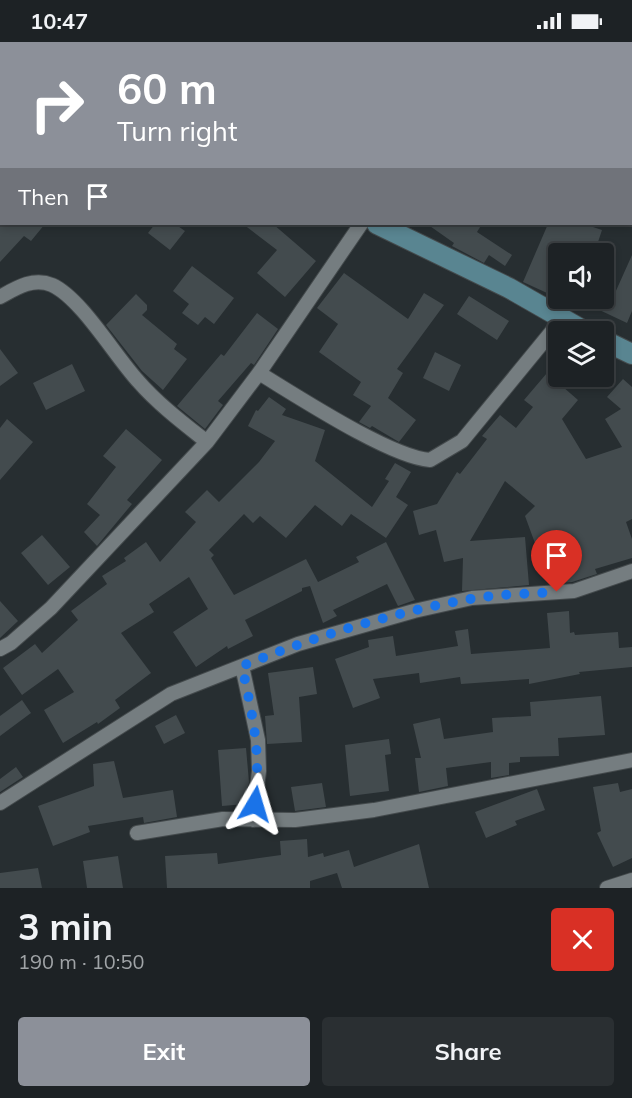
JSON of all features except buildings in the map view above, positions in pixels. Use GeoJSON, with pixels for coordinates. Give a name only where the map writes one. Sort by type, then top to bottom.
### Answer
{"type":"FeatureCollection","features":[{"type":"Feature","properties":{"kind":"street"},"geometry":{"type":"LineString","coordinates":[[0,649],[11,643],[51,608],[207,442],[259,373],[360,225]]}},
{"type":"Feature","properties":{"kind":"street"},"geometry":{"type":"LineString","coordinates":[[382,225],[403,229],[566,321]]}},
{"type":"Feature","properties":{"kind":"street"},"geometry":{"type":"LineString","coordinates":[[0,297],[27,283],[50,284],[68,294],[138,382],[170,413],[207,442]]}},
{"type":"Feature","properties":{"kind":"street"},"geometry":{"type":"LineString","coordinates":[[259,373],[371,437],[407,454],[430,460],[462,441],[562,319]]}},
{"type":"Feature","properties":{"kind":"street"},"geometry":{"type":"LineString","coordinates":[[614,345],[632,354]]}},
{"type":"Feature","properties":{"kind":"street"},"geometry":{"type":"LineString","coordinates":[[0,803],[171,694],[298,644],[384,617],[472,598],[574,591],[632,571]]}},
{"type":"Feature","properties":{"kind":"street"},"geometry":{"type":"LineString","coordinates":[[242,666],[258,740],[259,771],[253,820]]}},
{"type":"Feature","properties":{"kind":"street"},"geometry":{"type":"LineString","coordinates":[[137,833],[223,819],[295,820],[374,810],[632,760]]}},
{"type":"Feature","properties":{"kind":"street"},"geometry":{"type":"LineString","coordinates":[[607,888],[632,880]]}},
{"type":"Feature","properties":{"kind":"route"},"geometry":{"type":"LineString","coordinates":[[255,804],[259,771],[258,740],[242,666],[298,644],[384,617],[472,598],[557,592]]}}]}
